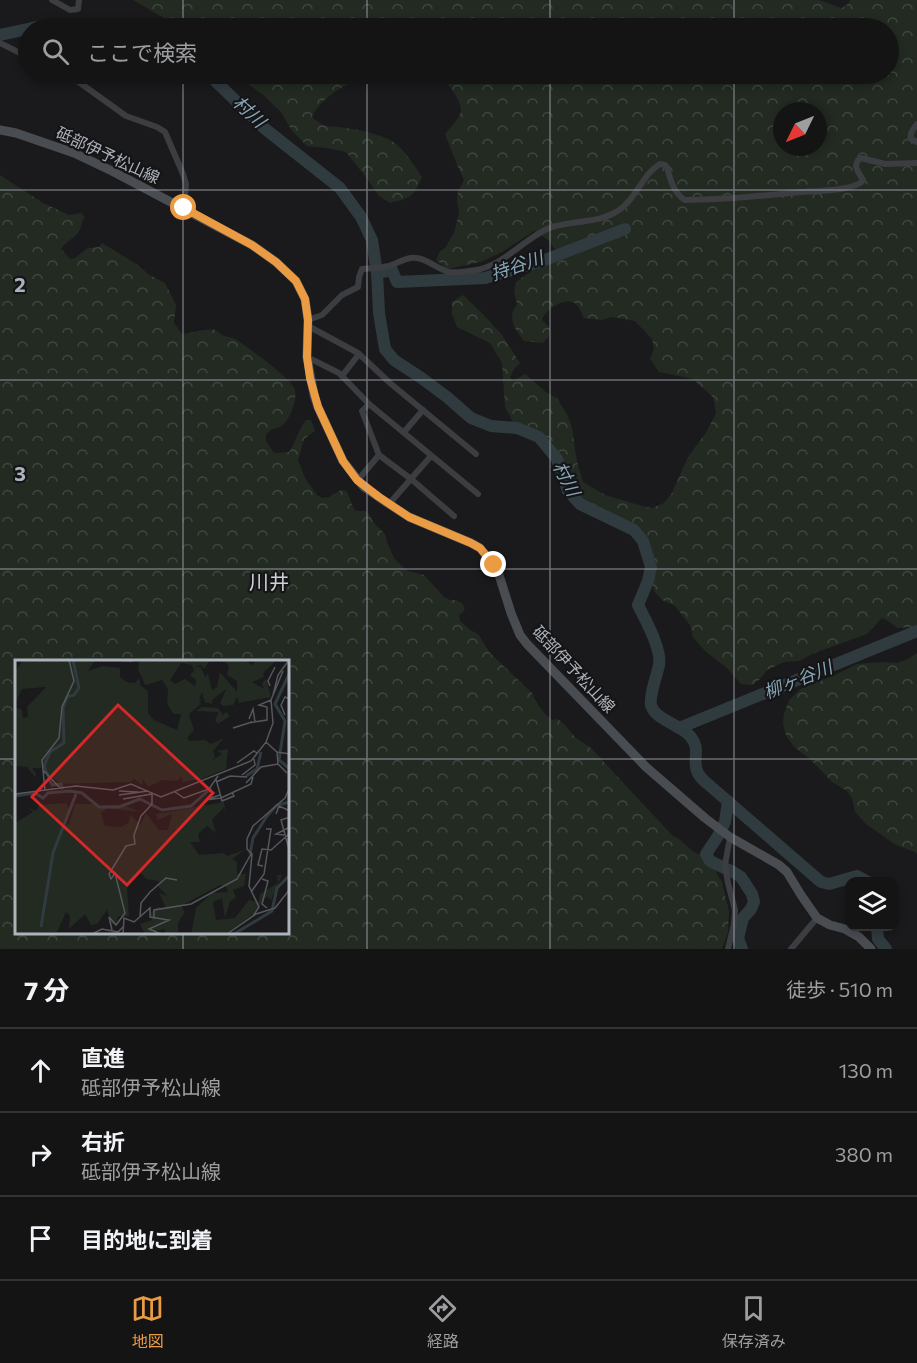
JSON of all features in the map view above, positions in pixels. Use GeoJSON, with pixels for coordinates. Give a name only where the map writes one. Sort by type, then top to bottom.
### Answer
{"type":"FeatureCollection","features":[{"type":"Feature","properties":{"kind":"main road","name":"砥部伊予松山線"},"geometry":{"type":"LineString","coordinates":[[0,130],[74,153],[112,171],[252,245],[276,262],[296,281],[305,299],[308,323],[307,357],[318,407],[343,461],[357,480],[409,517],[480,548],[500,575],[511,613],[520,635],[527,644],[646,767],[730,837],[787,872],[818,918]]}},
{"type":"Feature","properties":{"kind":"main road"},"geometry":{"type":"LineString","coordinates":[[818,918],[859,937],[871,949]]}},
{"type":"Feature","properties":{"kind":"street"},"geometry":{"type":"LineString","coordinates":[[52,0],[70,10],[78,9],[79,0]]}},
{"type":"Feature","properties":{"kind":"street"},"geometry":{"type":"LineString","coordinates":[[0,43],[18,52]]}},
{"type":"Feature","properties":{"kind":"street"},"geometry":{"type":"LineString","coordinates":[[82,84],[126,116],[165,132],[186,184],[184,208]]}},
{"type":"Feature","properties":{"kind":"street"},"geometry":{"type":"LineString","coordinates":[[917,124],[910,136],[917,142]]}},
{"type":"Feature","properties":{"kind":"street"},"geometry":{"type":"LineString","coordinates":[[476,454],[390,383],[359,354],[308,323],[321,315],[342,295],[358,287],[362,269],[388,266],[411,258],[426,261],[449,272],[478,270],[502,260],[548,229],[562,224],[604,218],[613,214],[632,199],[653,168],[660,164],[667,167],[681,199],[712,200],[847,188],[863,180],[856,163],[861,158],[885,164],[917,163]]}},
{"type":"Feature","properties":{"kind":"street"},"geometry":{"type":"LineString","coordinates":[[342,376],[359,354]]}},
{"type":"Feature","properties":{"kind":"street"},"geometry":{"type":"LineString","coordinates":[[307,357],[339,373],[369,404],[478,494]]}},
{"type":"Feature","properties":{"kind":"street"},"geometry":{"type":"LineString","coordinates":[[369,404],[362,411],[379,455],[454,516]]}},
{"type":"Feature","properties":{"kind":"street"},"geometry":{"type":"LineString","coordinates":[[404,432],[423,410]]}},
{"type":"Feature","properties":{"kind":"street"},"geometry":{"type":"LineString","coordinates":[[357,480],[379,455]]}},
{"type":"Feature","properties":{"kind":"street"},"geometry":{"type":"LineString","coordinates":[[389,504],[430,456]]}},
{"type":"Feature","properties":{"kind":"street"},"geometry":{"type":"LineString","coordinates":[[728,949],[735,910],[725,865],[730,837]]}},
{"type":"Feature","properties":{"kind":"street"},"geometry":{"type":"LineString","coordinates":[[791,949],[818,918]]}},
{"type":"Feature","properties":{"kind":"green space"},"geometry":{"type":"Polygon","coordinates":[[[133,0],[819,0],[842,8],[850,0],[917,0],[917,630],[912,627],[897,628],[882,618],[867,634],[799,661],[784,662],[767,670],[752,685],[741,684],[727,668],[705,651],[693,637],[690,625],[675,606],[662,600],[654,591],[652,582],[655,566],[647,539],[638,527],[581,500],[570,487],[561,460],[536,431],[513,422],[505,407],[502,363],[490,343],[457,327],[452,314],[452,302],[463,295],[502,335],[520,363],[510,377],[513,381],[525,374],[547,393],[557,398],[572,428],[577,462],[583,482],[605,495],[652,508],[664,503],[672,493],[688,457],[707,431],[716,413],[713,397],[693,379],[659,372],[650,359],[654,348],[652,339],[635,321],[612,317],[602,320],[584,318],[578,306],[573,302],[562,302],[544,316],[542,320],[550,328],[549,336],[543,343],[524,341],[512,318],[517,304],[514,292],[516,282],[555,249],[548,240],[534,231],[502,252],[481,262],[447,269],[436,260],[454,233],[459,213],[458,191],[464,180],[445,134],[460,114],[460,104],[448,84],[899,84],[899,18],[164,18],[133,0]]]}},
{"type":"Feature","properties":{"kind":"green space"},"geometry":{"type":"Polygon","coordinates":[[[248,84],[348,84],[328,97],[316,109],[312,117],[324,125],[365,132],[386,138],[396,144],[407,155],[422,177],[416,189],[407,198],[390,203],[379,196],[346,152],[307,146],[292,131],[281,112],[248,84]]]}},
{"type":"Feature","properties":{"kind":"green space"},"geometry":{"type":"Polygon","coordinates":[[[0,175],[43,203],[69,215],[81,213],[85,217],[77,233],[61,249],[70,259],[88,248],[99,247],[102,243],[165,283],[176,305],[174,323],[182,334],[215,330],[241,343],[286,378],[295,390],[294,403],[284,424],[266,435],[270,448],[275,453],[289,452],[303,424],[306,420],[311,420],[315,431],[304,439],[298,460],[305,478],[317,495],[322,498],[341,490],[346,491],[356,511],[365,511],[369,514],[373,522],[385,534],[394,558],[403,567],[408,571],[424,575],[444,597],[462,603],[465,608],[459,615],[460,621],[478,634],[490,653],[532,693],[545,714],[552,720],[558,719],[575,737],[591,748],[672,835],[694,852],[714,861],[729,911],[728,932],[722,949],[0,949],[0,175]]]}},
{"type":"Feature","properties":{"kind":"green space"},"geometry":{"type":"Polygon","coordinates":[[[917,653],[917,854],[896,845],[866,824],[855,812],[852,798],[847,791],[832,782],[810,759],[794,747],[786,735],[783,724],[789,700],[802,688],[857,664],[897,663],[917,653]]]}},
{"type":"Feature","properties":{"kind":"waterway","name":"村川"},"geometry":{"type":"LineString","coordinates":[[0,35],[18,31]]}},
{"type":"Feature","properties":{"kind":"waterway","name":"村川"},"geometry":{"type":"LineString","coordinates":[[218,84],[264,128],[340,188],[361,217],[372,240],[385,349],[394,360],[447,397],[471,418],[491,426],[517,428],[539,437],[557,459],[568,491],[580,504],[634,530],[643,541],[651,567],[638,605],[652,634],[659,658],[651,696],[653,710],[686,732],[693,740],[696,748],[696,767],[707,783],[821,882],[829,884],[845,879]]}},
{"type":"Feature","properties":{"kind":"waterway","name":"持谷川"},"geometry":{"type":"LineString","coordinates":[[377,273],[392,270],[397,282],[485,278],[542,261],[625,229]]}},
{"type":"Feature","properties":{"kind":"waterway","name":"柳ヶ谷川"},"geometry":{"type":"LineString","coordinates":[[679,728],[917,631]]}},
{"type":"Feature","properties":{"kind":"waterway"},"geometry":{"type":"LineString","coordinates":[[728,801],[725,822],[706,854],[710,861],[741,877],[752,894],[754,902],[743,918],[738,938],[742,949]]}},
{"type":"Feature","properties":{"kind":"waterway","name":"村川"},"geometry":{"type":"LineString","coordinates":[[854,877],[859,877]]}},
{"type":"Feature","properties":{"kind":"waterway","name":"村川"},"geometry":{"type":"LineString","coordinates":[[877,931],[878,939],[886,949]]}},
{"type":"Feature","properties":{"kind":"district","name":"川井"},"geometry":{"type":"Point","coordinates":[269,582]}},
{"type":"Feature","properties":{"kind":"route"},"geometry":{"type":"LineString","coordinates":[[184,208],[252,245],[276,262],[296,281],[305,299],[308,320],[307,357],[318,407],[343,461],[357,480],[409,517],[480,548],[494,565]]}}]}
